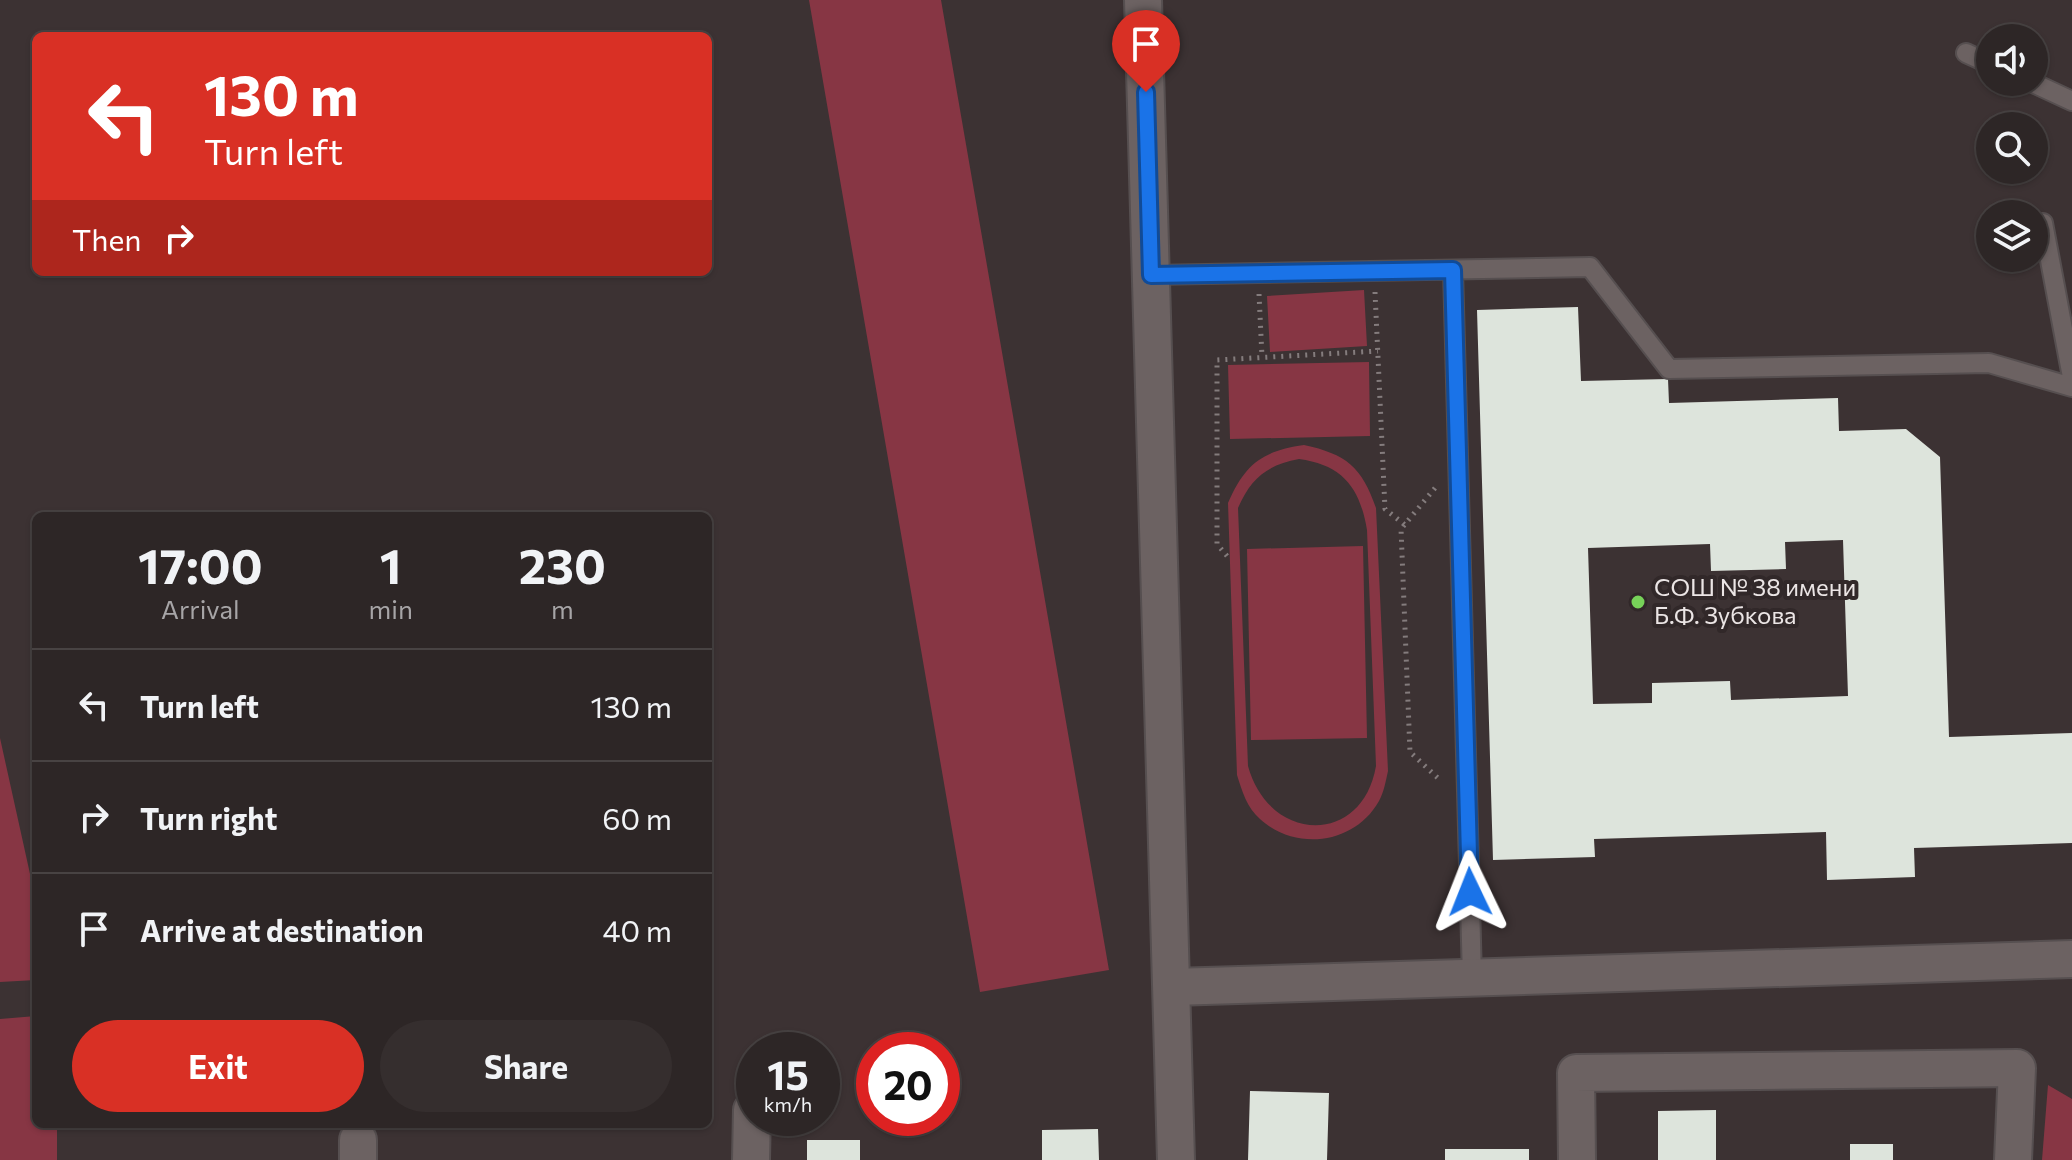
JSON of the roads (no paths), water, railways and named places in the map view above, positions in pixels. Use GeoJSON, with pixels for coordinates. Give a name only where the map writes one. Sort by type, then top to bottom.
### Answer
{"type":"FeatureCollection","features":[{"type":"Feature","properties":{"kind":"street"},"geometry":{"type":"LineString","coordinates":[[1143,0],[1176,1160]]}},
{"type":"Feature","properties":{"kind":"street"},"geometry":{"type":"LineString","coordinates":[[1172,987],[2072,959]]}},
{"type":"Feature","properties":{"kind":"street"},"geometry":{"type":"LineString","coordinates":[[1577,1160],[1576,1073],[2017,1068],[2013,1160]]}},
{"type":"Feature","properties":{"kind":"street"},"geometry":{"type":"LineString","coordinates":[[751,1136],[751,1160]]}},
{"type":"Feature","properties":{"kind":"lane"},"geometry":{"type":"LineString","coordinates":[[1966,53],[1976,58]]}},
{"type":"Feature","properties":{"kind":"lane"},"geometry":{"type":"LineString","coordinates":[[2048,90],[2072,101]]}},
{"type":"Feature","properties":{"kind":"lane"},"geometry":{"type":"LineString","coordinates":[[2048,250],[2072,377]]}},
{"type":"Feature","properties":{"kind":"lane"},"geometry":{"type":"LineString","coordinates":[[1151,275],[1590,267],[1669,369],[1989,363],[2072,387]]}},
{"type":"Feature","properties":{"kind":"lane"},"geometry":{"type":"LineString","coordinates":[[1453,270],[1472,978]]}},
{"type":"Feature","properties":{"kind":"place","name":"СОШ № 38 имени Б.Ф. Зубкова"},"geometry":{"type":"Point","coordinates":[1638,602]}}]}
